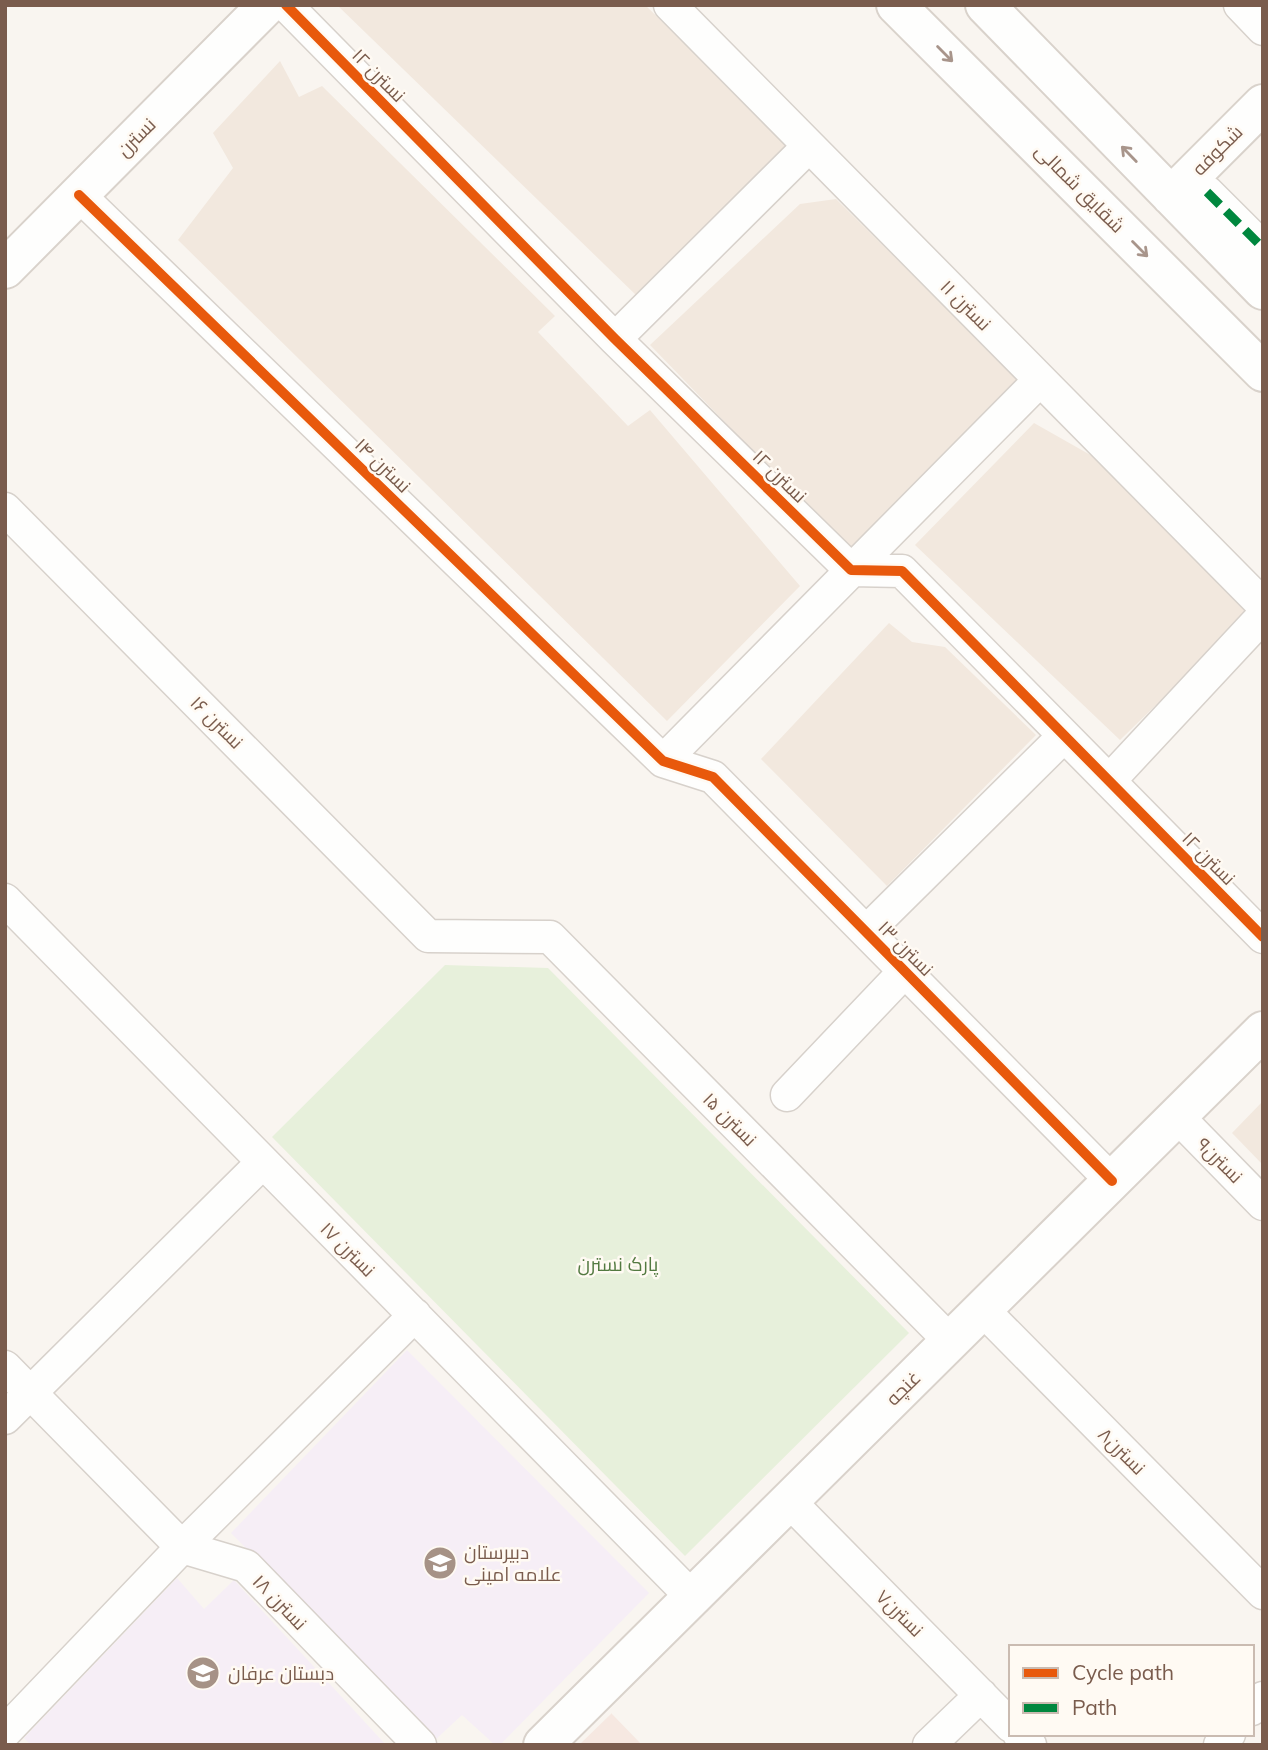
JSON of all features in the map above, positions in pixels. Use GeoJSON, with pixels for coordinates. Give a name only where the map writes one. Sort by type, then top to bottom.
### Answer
{"type":"FeatureCollection","features":[{"type":"Feature","properties":{"kind":"street","name":"نسترن"},"geometry":{"type":"LineString","coordinates":[[5,269],[267,5]]}},
{"type":"Feature","properties":{"kind":"street","name":"نسترن ۱۲"},"geometry":{"type":"LineString","coordinates":[[286,5],[615,339],[851,570],[902,572],[1263,937]]}},
{"type":"Feature","properties":{"kind":"street","name":"نسترن ۱۱"},"geometry":{"type":"LineString","coordinates":[[670,5],[1263,606]]}},
{"type":"Feature","properties":{"kind":"street","name":"شقایق شمالی"},"geometry":{"type":"LineString","coordinates":[[896,5],[1263,372]]}},
{"type":"Feature","properties":{"kind":"street"},"geometry":{"type":"LineString","coordinates":[[985,5],[1189,194],[1263,248]]}},
{"type":"Feature","properties":{"kind":"street"},"geometry":{"type":"LineString","coordinates":[[1240,5],[1263,29]]}},
{"type":"Feature","properties":{"kind":"street","name":"شکوفه"},"geometry":{"type":"LineString","coordinates":[[1189,194],[1263,104]]}},
{"type":"Feature","properties":{"kind":"street"},"geometry":{"type":"LineString","coordinates":[[615,339],[809,146]]}},
{"type":"Feature","properties":{"kind":"street"},"geometry":{"type":"LineString","coordinates":[[1189,194],[1263,290]]}},
{"type":"Feature","properties":{"kind":"street","name":"نسترن ۱۴"},"geometry":{"type":"LineString","coordinates":[[79,195],[663,761]]}},
{"type":"Feature","properties":{"kind":"street"},"geometry":{"type":"LineString","coordinates":[[663,761],[1040,380]]}},
{"type":"Feature","properties":{"kind":"street","name":"نسترن ۱۶"},"geometry":{"type":"LineString","coordinates":[[5,509],[428,936]]}},
{"type":"Feature","properties":{"kind":"street"},"geometry":{"type":"LineString","coordinates":[[1109,781],[1263,616]]}},
{"type":"Feature","properties":{"kind":"street"},"geometry":{"type":"LineString","coordinates":[[866,932],[1064,736]]}},
{"type":"Feature","properties":{"kind":"street","name":"نسترن ۱۳"},"geometry":{"type":"LineString","coordinates":[[663,761],[713,777],[1112,1181]]}},
{"type":"Feature","properties":{"kind":"street","name":"نسترن ۱۷"},"geometry":{"type":"LineString","coordinates":[[5,900],[692,1597]]}},
{"type":"Feature","properties":{"kind":"street","name":"نسترن ۱۵"},"geometry":{"type":"LineString","coordinates":[[428,936],[550,937],[950,1341]]}},
{"type":"Feature","properties":{"kind":"street"},"geometry":{"type":"LineString","coordinates":[[787,1095],[905,971]]}},
{"type":"Feature","properties":{"kind":"street","name":"غنچه"},"geometry":{"type":"LineString","coordinates":[[543,1745],[1263,1031]]}},
{"type":"Feature","properties":{"kind":"street","name":"نسترن۹"},"geometry":{"type":"LineString","coordinates":[[1177,1116],[1263,1204]]}},
{"type":"Feature","properties":{"kind":"street"},"geometry":{"type":"LineString","coordinates":[[5,1418],[262,1163]]}},
{"type":"Feature","properties":{"kind":"street","name":"نسترن۸"},"geometry":{"type":"LineString","coordinates":[[982,1309],[1263,1593]]}},
{"type":"Feature","properties":{"kind":"street"},"geometry":{"type":"LineString","coordinates":[[5,1732],[182,1547],[415,1315]]}},
{"type":"Feature","properties":{"kind":"street","name":"نسترن ۱۸"},"geometry":{"type":"LineString","coordinates":[[5,1367],[182,1547],[246,1566],[420,1745]]}},
{"type":"Feature","properties":{"kind":"street","name":"نسترن۷"},"geometry":{"type":"LineString","coordinates":[[789,1501],[1009,1724]]}},
{"type":"Feature","properties":{"kind":"street"},"geometry":{"type":"LineString","coordinates":[[929,1745],[981,1695]]}},
{"type":"Feature","properties":{"kind":"shaded area"},"geometry":{"type":"Polygon","coordinates":[[[337,5],[645,5],[788,143],[638,297],[337,5]]]}},
{"type":"Feature","properties":{"kind":"shaded area"},"geometry":{"type":"Polygon","coordinates":[[[280,61],[299,97],[322,86],[555,316],[538,332],[628,426],[650,410],[800,586],[667,721],[178,240],[233,168],[213,133],[280,61]]]}},
{"type":"Feature","properties":{"kind":"shaded area"},"geometry":{"type":"Polygon","coordinates":[[[836,199],[1019,380],[850,551],[650,345],[800,204],[836,199]]]}},
{"type":"Feature","properties":{"kind":"shaded area"},"geometry":{"type":"Polygon","coordinates":[[[1034,423],[1094,457],[1246,610],[1227,636],[1120,740],[915,545],[1034,423]]]}},
{"type":"Feature","properties":{"kind":"shaded area"},"geometry":{"type":"Polygon","coordinates":[[[889,623],[912,642],[945,647],[1036,735],[887,886],[761,759],[889,623]]]}},
{"type":"Feature","properties":{"kind":"shaded area"},"geometry":{"type":"Polygon","coordinates":[[[1263,1101],[1263,1165],[1232,1133],[1263,1101]]]}},
{"type":"Feature","properties":{"kind":"shaded area","name":"دبیرستان علامه امینی"},"geometry":{"type":"Polygon","coordinates":[[[407,1350],[649,1593],[500,1745],[495,1745],[462,1715],[435,1740],[231,1533],[407,1350]]]}},
{"type":"Feature","properties":{"kind":"shaded area","name":"دبستان عرفان"},"geometry":{"type":"Polygon","coordinates":[[[177,1578],[204,1609],[234,1580],[386,1745],[31,1745],[24,1738],[177,1578]]]}},
{"type":"Feature","properties":{"kind":"shaded area"},"geometry":{"type":"Polygon","coordinates":[[[611,1714],[642,1745],[579,1745],[611,1714]]]}},
{"type":"Feature","properties":{"kind":"green space","name":"پارک نسترن"},"geometry":{"type":"Polygon","coordinates":[[[445,965],[548,968],[909,1333],[685,1556],[272,1137],[445,965]]]}},
{"type":"Feature","properties":{"kind":"marked path"},"geometry":{"type":"LineString","coordinates":[[1207,192],[1263,248]]}},
{"type":"Feature","properties":{"kind":"cycle path"},"geometry":{"type":"LineString","coordinates":[[286,5],[615,339],[851,570],[902,571],[1263,937]]}},
{"type":"Feature","properties":{"kind":"cycle path"},"geometry":{"type":"LineString","coordinates":[[79,195],[663,761],[713,777],[1112,1181]]}},
{"type":"Feature","properties":{"kind":"place","name":"دبیرستان علامه امینی"},"geometry":{"type":"Point","coordinates":[440,1563]}},
{"type":"Feature","properties":{"kind":"place","name":"دبستان عرفان"},"geometry":{"type":"Point","coordinates":[203,1673]}}]}
